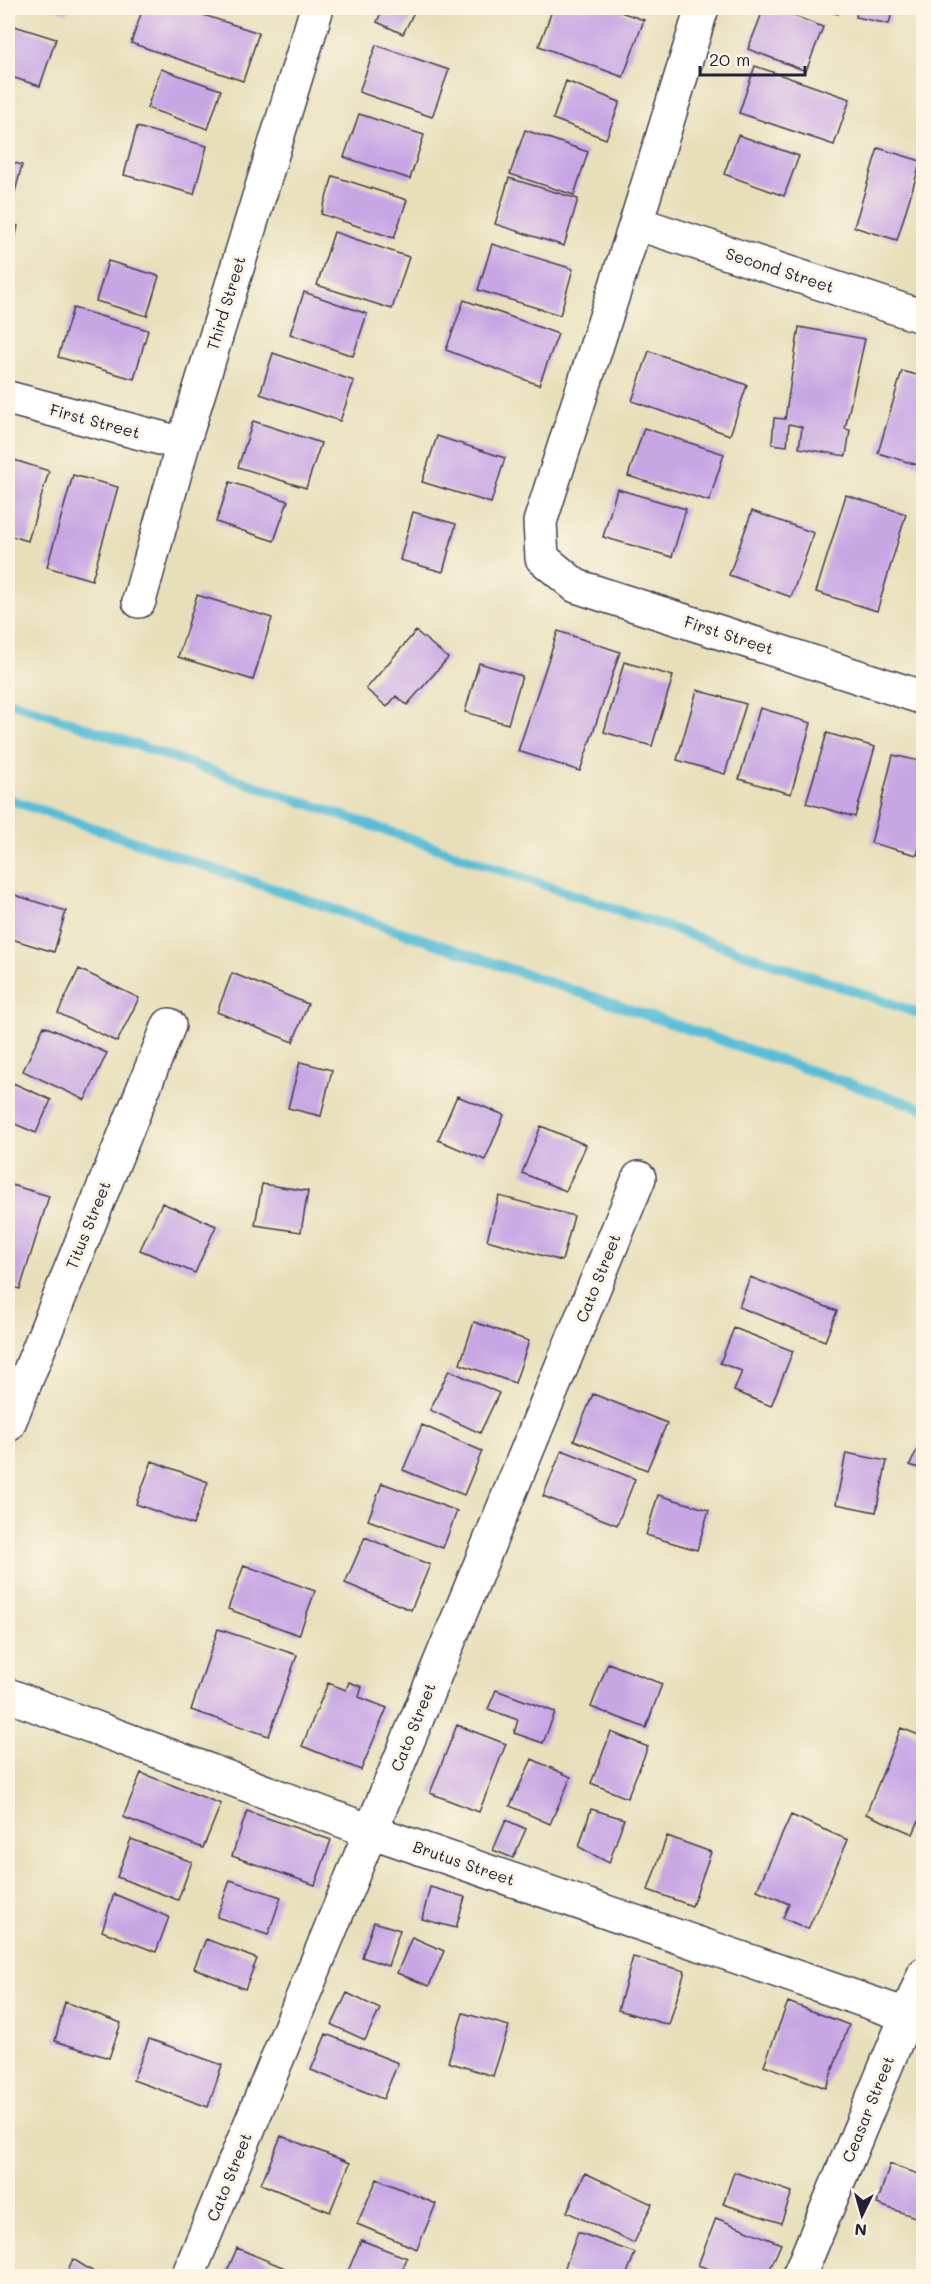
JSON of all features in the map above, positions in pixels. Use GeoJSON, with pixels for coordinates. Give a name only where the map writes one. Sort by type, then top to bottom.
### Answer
{"type":"FeatureCollection","features":[{"type":"Feature","properties":{"kind":"street","name":"Third Street"},"geometry":{"type":"LineString","coordinates":[[139,601],[183,444],[317,8]]}},
{"type":"Feature","properties":{"kind":"street"},"geometry":{"type":"LineString","coordinates":[[636,223],[702,8]]}},
{"type":"Feature","properties":{"kind":"street","name":"First Street"},"geometry":{"type":"LineString","coordinates":[[636,223],[540,522],[542,558],[576,586],[924,698]]}},
{"type":"Feature","properties":{"kind":"street","name":"Second Street"},"geometry":{"type":"LineString","coordinates":[[636,223],[924,317]]}},
{"type":"Feature","properties":{"kind":"street","name":"First Street"},"geometry":{"type":"LineString","coordinates":[[8,398],[183,444]]}},
{"type":"Feature","properties":{"kind":"street","name":"Titus Street"},"geometry":{"type":"LineString","coordinates":[[8,1425],[169,1025]]}},
{"type":"Feature","properties":{"kind":"street","name":"Cato Street"},"geometry":{"type":"LineString","coordinates":[[188,2277],[639,1178]]}},
{"type":"Feature","properties":{"kind":"street","name":"Brutus Street"},"geometry":{"type":"LineString","coordinates":[[8,1695],[370,1831],[915,2018]]}},
{"type":"Feature","properties":{"kind":"street","name":"Ceasar Street"},"geometry":{"type":"LineString","coordinates":[[799,2277],[915,2018],[924,1974]]}},
{"type":"Feature","properties":{"kind":"building"},"geometry":{"type":"Polygon","coordinates":[[[51,8],[69,8],[67,13],[51,8]]]}},
{"type":"Feature","properties":{"kind":"building"},"geometry":{"type":"Polygon","coordinates":[[[143,8],[182,8],[259,33],[243,81],[131,43],[143,8]]]}},
{"type":"Feature","properties":{"kind":"building"},"geometry":{"type":"Polygon","coordinates":[[[383,8],[404,8],[414,12],[403,34],[377,22],[383,8]]]}},
{"type":"Feature","properties":{"kind":"building"},"geometry":{"type":"Polygon","coordinates":[[[553,8],[609,8],[644,20],[623,77],[539,46],[553,8]]]}},
{"type":"Feature","properties":{"kind":"building"},"geometry":{"type":"Polygon","coordinates":[[[764,8],[773,8],[823,27],[806,71],[748,49],[764,8]]]}},
{"type":"Feature","properties":{"kind":"building"},"geometry":{"type":"Polygon","coordinates":[[[819,8],[840,8],[838,14],[819,8]]]}},
{"type":"Feature","properties":{"kind":"building"},"geometry":{"type":"Polygon","coordinates":[[[858,8],[893,8],[889,24],[856,17],[858,8]]]}},
{"type":"Feature","properties":{"kind":"building"},"geometry":{"type":"Polygon","coordinates":[[[8,24],[56,39],[40,86],[8,76],[8,24]]]}},
{"type":"Feature","properties":{"kind":"building"},"geometry":{"type":"Polygon","coordinates":[[[376,45],[449,70],[432,117],[359,92],[376,45]]]}},
{"type":"Feature","properties":{"kind":"building"},"geometry":{"type":"Polygon","coordinates":[[[755,66],[850,99],[834,145],[739,113],[755,66]]]}},
{"type":"Feature","properties":{"kind":"building"},"geometry":{"type":"Polygon","coordinates":[[[161,69],[221,90],[208,129],[147,108],[161,69]]]}},
{"type":"Feature","properties":{"kind":"building"},"geometry":{"type":"Polygon","coordinates":[[[566,81],[620,102],[606,139],[553,119],[566,81]]]}},
{"type":"Feature","properties":{"kind":"building"},"geometry":{"type":"Polygon","coordinates":[[[359,114],[424,135],[410,179],[344,157],[359,114]]]}},
{"type":"Feature","properties":{"kind":"building"},"geometry":{"type":"Polygon","coordinates":[[[137,127],[207,146],[194,194],[124,175],[137,127]]]}},
{"type":"Feature","properties":{"kind":"building"},"geometry":{"type":"Polygon","coordinates":[[[525,130],[588,152],[574,195],[510,174],[525,130]]]}},
{"type":"Feature","properties":{"kind":"building"},"geometry":{"type":"Polygon","coordinates":[[[738,135],[799,156],[784,196],[724,174],[738,135]]]}},
{"type":"Feature","properties":{"kind":"building"},"geometry":{"type":"Polygon","coordinates":[[[878,148],[921,161],[897,240],[854,227],[878,148]]]}},
{"type":"Feature","properties":{"kind":"building"},"geometry":{"type":"Polygon","coordinates":[[[8,161],[22,165],[10,211],[8,211],[8,161]]]}},
{"type":"Feature","properties":{"kind":"building"},"geometry":{"type":"Polygon","coordinates":[[[333,176],[407,200],[394,238],[321,214],[333,176]]]}},
{"type":"Feature","properties":{"kind":"building"},"geometry":{"type":"Polygon","coordinates":[[[509,178],[578,199],[564,246],[495,224],[509,178]]]}},
{"type":"Feature","properties":{"kind":"building"},"geometry":{"type":"Polygon","coordinates":[[[8,222],[18,226],[8,267],[8,222]]]}},
{"type":"Feature","properties":{"kind":"building"},"geometry":{"type":"Polygon","coordinates":[[[334,232],[409,257],[392,309],[317,285],[334,232]]]}},
{"type":"Feature","properties":{"kind":"building"},"geometry":{"type":"Polygon","coordinates":[[[492,244],[573,269],[560,315],[478,290],[492,244]]]}},
{"type":"Feature","properties":{"kind":"building"},"geometry":{"type":"Polygon","coordinates":[[[108,261],[159,276],[147,316],[96,301],[108,261]]]}},
{"type":"Feature","properties":{"kind":"building"},"geometry":{"type":"Polygon","coordinates":[[[304,292],[367,314],[353,356],[290,334],[304,292]]]}},
{"type":"Feature","properties":{"kind":"building"},"geometry":{"type":"Polygon","coordinates":[[[464,300],[558,334],[539,385],[446,350],[464,300]]]}},
{"type":"Feature","properties":{"kind":"building"},"geometry":{"type":"Polygon","coordinates":[[[73,308],[148,330],[134,379],[58,357],[73,308]]]}},
{"type":"Feature","properties":{"kind":"building"},"geometry":{"type":"Polygon","coordinates":[[[799,327],[865,339],[845,429],[850,430],[846,456],[799,448],[802,427],[789,424],[787,446],[772,444],[774,418],[785,419],[799,327]]]}},
{"type":"Feature","properties":{"kind":"building"},"geometry":{"type":"Polygon","coordinates":[[[649,351],[747,385],[730,435],[632,401],[649,351]]]}},
{"type":"Feature","properties":{"kind":"building"},"geometry":{"type":"Polygon","coordinates":[[[273,353],[354,381],[340,421],[260,394],[273,353]]]}},
{"type":"Feature","properties":{"kind":"building"},"geometry":{"type":"Polygon","coordinates":[[[902,371],[924,377],[924,457],[921,466],[878,453],[902,371]]]}},
{"type":"Feature","properties":{"kind":"building"},"geometry":{"type":"Polygon","coordinates":[[[253,421],[321,443],[306,488],[238,467],[253,421]]]}},
{"type":"Feature","properties":{"kind":"building"},"geometry":{"type":"Polygon","coordinates":[[[644,428],[724,454],[709,501],[628,476],[644,428]]]}},
{"type":"Feature","properties":{"kind":"building"},"geometry":{"type":"Polygon","coordinates":[[[437,436],[505,458],[491,503],[422,482],[437,436]]]}},
{"type":"Feature","properties":{"kind":"building"},"geometry":{"type":"Polygon","coordinates":[[[8,458],[49,471],[28,541],[8,535],[8,458]]]}},
{"type":"Feature","properties":{"kind":"building"},"geometry":{"type":"Polygon","coordinates":[[[73,475],[118,487],[92,580],[47,567],[73,475]]]}},
{"type":"Feature","properties":{"kind":"building"},"geometry":{"type":"Polygon","coordinates":[[[230,482],[288,501],[274,541],[216,522],[230,482]]]}},
{"type":"Feature","properties":{"kind":"building"},"geometry":{"type":"Polygon","coordinates":[[[617,489],[686,509],[672,557],[603,537],[617,489]]]}},
{"type":"Feature","properties":{"kind":"building"},"geometry":{"type":"Polygon","coordinates":[[[846,495],[906,514],[877,611],[816,592],[846,495]]]}},
{"type":"Feature","properties":{"kind":"building"},"geometry":{"type":"Polygon","coordinates":[[[752,511],[814,533],[791,597],[729,575],[752,511]]]}},
{"type":"Feature","properties":{"kind":"building"},"geometry":{"type":"Polygon","coordinates":[[[413,512],[456,524],[443,572],[400,560],[413,512]]]}},
{"type":"Feature","properties":{"kind":"building"},"geometry":{"type":"Polygon","coordinates":[[[197,595],[272,618],[253,680],[178,657],[197,595]]]}},
{"type":"Feature","properties":{"kind":"building"},"geometry":{"type":"Polygon","coordinates":[[[416,631],[448,658],[407,705],[396,696],[387,707],[366,689],[416,631]]]}},
{"type":"Feature","properties":{"kind":"building"},"geometry":{"type":"Polygon","coordinates":[[[558,631],[620,652],[580,771],[518,751],[558,631]]]}},
{"type":"Feature","properties":{"kind":"building"},"geometry":{"type":"Polygon","coordinates":[[[624,662],[673,676],[652,746],[604,732],[624,662]]]}},
{"type":"Feature","properties":{"kind":"building"},"geometry":{"type":"Polygon","coordinates":[[[479,663],[522,676],[508,724],[465,712],[479,663]]]}},
{"type":"Feature","properties":{"kind":"building"},"geometry":{"type":"Polygon","coordinates":[[[697,690],[746,704],[725,774],[677,760],[697,690]]]}},
{"type":"Feature","properties":{"kind":"building"},"geometry":{"type":"Polygon","coordinates":[[[760,708],[811,723],[791,794],[739,779],[760,708]]]}},
{"type":"Feature","properties":{"kind":"building"},"geometry":{"type":"Polygon","coordinates":[[[827,733],[875,747],[855,817],[806,803],[827,733]]]}},
{"type":"Feature","properties":{"kind":"building"},"geometry":{"type":"Polygon","coordinates":[[[893,755],[924,762],[924,830],[917,855],[871,843],[893,755]]]}},
{"type":"Feature","properties":{"kind":"building"},"geometry":{"type":"Polygon","coordinates":[[[8,893],[66,911],[54,952],[8,938],[8,893]]]}},
{"type":"Feature","properties":{"kind":"building"},"geometry":{"type":"Polygon","coordinates":[[[79,969],[139,998],[117,1042],[58,1013],[79,969]]]}},
{"type":"Feature","properties":{"kind":"building"},"geometry":{"type":"Polygon","coordinates":[[[232,973],[308,1004],[293,1042],[217,1012],[232,973]]]}},
{"type":"Feature","properties":{"kind":"building"},"geometry":{"type":"Polygon","coordinates":[[[44,1026],[107,1053],[85,1100],[23,1071],[44,1026]]]}},
{"type":"Feature","properties":{"kind":"building"},"geometry":{"type":"Polygon","coordinates":[[[300,1062],[332,1070],[321,1116],[288,1108],[300,1062]]]}},
{"type":"Feature","properties":{"kind":"building"},"geometry":{"type":"Polygon","coordinates":[[[13,1083],[51,1100],[36,1133],[8,1121],[8,1095],[13,1083]]]}},
{"type":"Feature","properties":{"kind":"building"},"geometry":{"type":"Polygon","coordinates":[[[457,1096],[504,1115],[485,1160],[438,1140],[457,1096]]]}},
{"type":"Feature","properties":{"kind":"building"},"geometry":{"type":"Polygon","coordinates":[[[541,1126],[586,1145],[566,1191],[522,1173],[541,1126]]]}},
{"type":"Feature","properties":{"kind":"building"},"geometry":{"type":"Polygon","coordinates":[[[8,1184],[49,1196],[20,1289],[8,1285],[8,1184]]]}},
{"type":"Feature","properties":{"kind":"building"},"geometry":{"type":"Polygon","coordinates":[[[262,1184],[308,1191],[301,1232],[255,1225],[262,1184]]]}},
{"type":"Feature","properties":{"kind":"building"},"geometry":{"type":"Polygon","coordinates":[[[499,1196],[574,1216],[562,1261],[487,1240],[499,1196]]]}},
{"type":"Feature","properties":{"kind":"building"},"geometry":{"type":"Polygon","coordinates":[[[162,1203],[216,1226],[195,1273],[140,1250],[162,1203]]]}},
{"type":"Feature","properties":{"kind":"building"},"geometry":{"type":"Polygon","coordinates":[[[750,1277],[837,1311],[825,1341],[739,1307],[750,1277]]]}},
{"type":"Feature","properties":{"kind":"building"},"geometry":{"type":"Polygon","coordinates":[[[474,1322],[529,1341],[515,1383],[460,1364],[474,1322]]]}},
{"type":"Feature","properties":{"kind":"building"},"geometry":{"type":"Polygon","coordinates":[[[734,1328],[793,1351],[771,1406],[734,1391],[742,1371],[720,1363],[734,1328]]]}},
{"type":"Feature","properties":{"kind":"building"},"geometry":{"type":"Polygon","coordinates":[[[449,1370],[499,1393],[480,1433],[430,1410],[449,1370]]]}},
{"type":"Feature","properties":{"kind":"building"},"geometry":{"type":"Polygon","coordinates":[[[593,1394],[667,1423],[647,1470],[574,1440],[593,1394]]]}},
{"type":"Feature","properties":{"kind":"building"},"geometry":{"type":"Polygon","coordinates":[[[422,1425],[482,1451],[464,1495],[403,1470],[422,1425]]]}},
{"type":"Feature","properties":{"kind":"building"},"geometry":{"type":"Polygon","coordinates":[[[924,1434],[924,1470],[910,1465],[924,1434]]]}},
{"type":"Feature","properties":{"kind":"building"},"geometry":{"type":"Polygon","coordinates":[[[562,1450],[635,1479],[617,1525],[543,1496],[562,1450]]]}},
{"type":"Feature","properties":{"kind":"building"},"geometry":{"type":"Polygon","coordinates":[[[846,1453],[887,1461],[876,1512],[836,1504],[846,1453]]]}},
{"type":"Feature","properties":{"kind":"building"},"geometry":{"type":"Polygon","coordinates":[[[152,1461],[208,1482],[193,1525],[136,1504],[152,1461]]]}},
{"type":"Feature","properties":{"kind":"building"},"geometry":{"type":"Polygon","coordinates":[[[382,1483],[457,1511],[443,1548],[368,1520],[382,1483]]]}},
{"type":"Feature","properties":{"kind":"building"},"geometry":{"type":"Polygon","coordinates":[[[658,1495],[709,1510],[697,1550],[646,1535],[658,1495]]]}},
{"type":"Feature","properties":{"kind":"building"},"geometry":{"type":"Polygon","coordinates":[[[365,1537],[430,1565],[411,1610],[345,1583],[365,1537]]]}},
{"type":"Feature","properties":{"kind":"building"},"geometry":{"type":"Polygon","coordinates":[[[244,1565],[315,1591],[299,1635],[228,1609],[244,1565]]]}},
{"type":"Feature","properties":{"kind":"building"},"geometry":{"type":"Polygon","coordinates":[[[218,1629],[297,1655],[269,1736],[191,1710],[218,1629]]]}},
{"type":"Feature","properties":{"kind":"building"},"geometry":{"type":"Polygon","coordinates":[[[608,1663],[662,1684],[646,1728],[591,1707],[608,1663]]]}},
{"type":"Feature","properties":{"kind":"building"},"geometry":{"type":"Polygon","coordinates":[[[349,1682],[362,1687],[359,1697],[387,1708],[361,1770],[302,1746],[328,1683],[346,1690],[349,1682]]]}},
{"type":"Feature","properties":{"kind":"building"},"geometry":{"type":"Polygon","coordinates":[[[496,1690],[555,1712],[543,1743],[514,1733],[518,1720],[488,1709],[496,1690]]]}},
{"type":"Feature","properties":{"kind":"building"},"geometry":{"type":"Polygon","coordinates":[[[457,1725],[506,1744],[479,1812],[430,1793],[457,1725]]]}},
{"type":"Feature","properties":{"kind":"building"},"geometry":{"type":"Polygon","coordinates":[[[901,1728],[924,1737],[924,1809],[913,1834],[866,1814],[901,1728]]]}},
{"type":"Feature","properties":{"kind":"building"},"geometry":{"type":"Polygon","coordinates":[[[611,1732],[648,1747],[627,1798],[591,1783],[611,1732]]]}},
{"type":"Feature","properties":{"kind":"building"},"geometry":{"type":"Polygon","coordinates":[[[532,1759],[571,1777],[550,1824],[510,1806],[532,1759]]]}},
{"type":"Feature","properties":{"kind":"building"},"geometry":{"type":"Polygon","coordinates":[[[141,1773],[221,1804],[203,1848],[123,1817],[141,1773]]]}},
{"type":"Feature","properties":{"kind":"building"},"geometry":{"type":"Polygon","coordinates":[[[591,1809],[624,1819],[609,1863],[579,1847],[591,1809]]]}},
{"type":"Feature","properties":{"kind":"building"},"geometry":{"type":"Polygon","coordinates":[[[247,1811],[331,1840],[315,1885],[232,1856],[247,1811]]]}},
{"type":"Feature","properties":{"kind":"building"},"geometry":{"type":"Polygon","coordinates":[[[791,1815],[848,1840],[808,1929],[783,1918],[789,1904],[757,1890],[791,1815]]]}},
{"type":"Feature","properties":{"kind":"building"},"geometry":{"type":"Polygon","coordinates":[[[506,1820],[526,1829],[513,1858],[493,1850],[506,1820]]]}},
{"type":"Feature","properties":{"kind":"building"},"geometry":{"type":"Polygon","coordinates":[[[667,1836],[711,1852],[692,1906],[648,1890],[667,1836]]]}},
{"type":"Feature","properties":{"kind":"building"},"geometry":{"type":"Polygon","coordinates":[[[131,1839],[192,1862],[178,1900],[117,1877],[131,1839]]]}},
{"type":"Feature","properties":{"kind":"building"},"geometry":{"type":"Polygon","coordinates":[[[230,1880],[281,1897],[268,1935],[217,1917],[230,1880]]]}},
{"type":"Feature","properties":{"kind":"building"},"geometry":{"type":"Polygon","coordinates":[[[430,1887],[465,1897],[456,1928],[422,1919],[430,1887]]]}},
{"type":"Feature","properties":{"kind":"building"},"geometry":{"type":"Polygon","coordinates":[[[114,1894],[169,1917],[156,1952],[102,1931],[114,1894]]]}},
{"type":"Feature","properties":{"kind":"building"},"geometry":{"type":"Polygon","coordinates":[[[374,1922],[400,1930],[388,1966],[362,1957],[374,1922]]]}},
{"type":"Feature","properties":{"kind":"building"},"geometry":{"type":"Polygon","coordinates":[[[412,1937],[444,1951],[429,1986],[397,1973],[412,1937]]]}},
{"type":"Feature","properties":{"kind":"building"},"geometry":{"type":"Polygon","coordinates":[[[206,1939],[257,1959],[245,1989],[194,1968],[206,1939]]]}},
{"type":"Feature","properties":{"kind":"building"},"geometry":{"type":"Polygon","coordinates":[[[633,1957],[685,1971],[669,2025],[618,2010],[633,1957]]]}},
{"type":"Feature","properties":{"kind":"building"},"geometry":{"type":"Polygon","coordinates":[[[347,1993],[380,2009],[365,2040],[332,2025],[347,1993]]]}},
{"type":"Feature","properties":{"kind":"building"},"geometry":{"type":"Polygon","coordinates":[[[65,2002],[121,2023],[109,2058],[55,2041],[65,2002]]]}},
{"type":"Feature","properties":{"kind":"building"},"geometry":{"type":"Polygon","coordinates":[[[788,2002],[849,2025],[826,2088],[764,2065],[788,2002]]]}},
{"type":"Feature","properties":{"kind":"building"},"geometry":{"type":"Polygon","coordinates":[[[463,2013],[509,2026],[493,2076],[448,2062],[463,2013]]]}},
{"type":"Feature","properties":{"kind":"building"},"geometry":{"type":"Polygon","coordinates":[[[326,2034],[398,2063],[383,2099],[311,2070],[326,2034]]]}},
{"type":"Feature","properties":{"kind":"building"},"geometry":{"type":"Polygon","coordinates":[[[149,2039],[222,2065],[208,2107],[133,2080],[149,2039]]]}},
{"type":"Feature","properties":{"kind":"building"},"geometry":{"type":"Polygon","coordinates":[[[281,2136],[350,2163],[330,2212],[261,2184],[281,2136]]]}},
{"type":"Feature","properties":{"kind":"building"},"geometry":{"type":"Polygon","coordinates":[[[890,2164],[924,2176],[924,2220],[877,2204],[890,2164]]]}},
{"type":"Feature","properties":{"kind":"building"},"geometry":{"type":"Polygon","coordinates":[[[734,2172],[792,2192],[781,2223],[723,2204],[734,2172]]]}},
{"type":"Feature","properties":{"kind":"building"},"geometry":{"type":"Polygon","coordinates":[[[585,2173],[652,2204],[634,2243],[567,2212],[585,2173]]]}},
{"type":"Feature","properties":{"kind":"building"},"geometry":{"type":"Polygon","coordinates":[[[377,2179],[436,2204],[417,2249],[357,2224],[377,2179]]]}},
{"type":"Feature","properties":{"kind":"building"},"geometry":{"type":"Polygon","coordinates":[[[716,2218],[781,2244],[767,2276],[728,2276],[698,2265],[716,2218]]]}},
{"type":"Feature","properties":{"kind":"building"},"geometry":{"type":"Polygon","coordinates":[[[578,2232],[635,2253],[626,2276],[581,2276],[564,2270],[578,2232]]]}},
{"type":"Feature","properties":{"kind":"building"},"geometry":{"type":"Polygon","coordinates":[[[361,2240],[407,2258],[400,2276],[346,2276],[361,2240]]]}},
{"type":"Feature","properties":{"kind":"building"},"geometry":{"type":"Polygon","coordinates":[[[237,2248],[299,2274],[298,2276],[225,2276],[237,2248]]]}},
{"type":"Feature","properties":{"kind":"building"},"geometry":{"type":"Polygon","coordinates":[[[73,2259],[100,2276],[65,2276],[73,2259]]]}},
{"type":"Feature","properties":{"kind":"waterway"},"geometry":{"type":"LineString","coordinates":[[8,701],[924,1015]]}},
{"type":"Feature","properties":{"kind":"waterway"},"geometry":{"type":"LineString","coordinates":[[8,799],[924,1109]]}}]}
